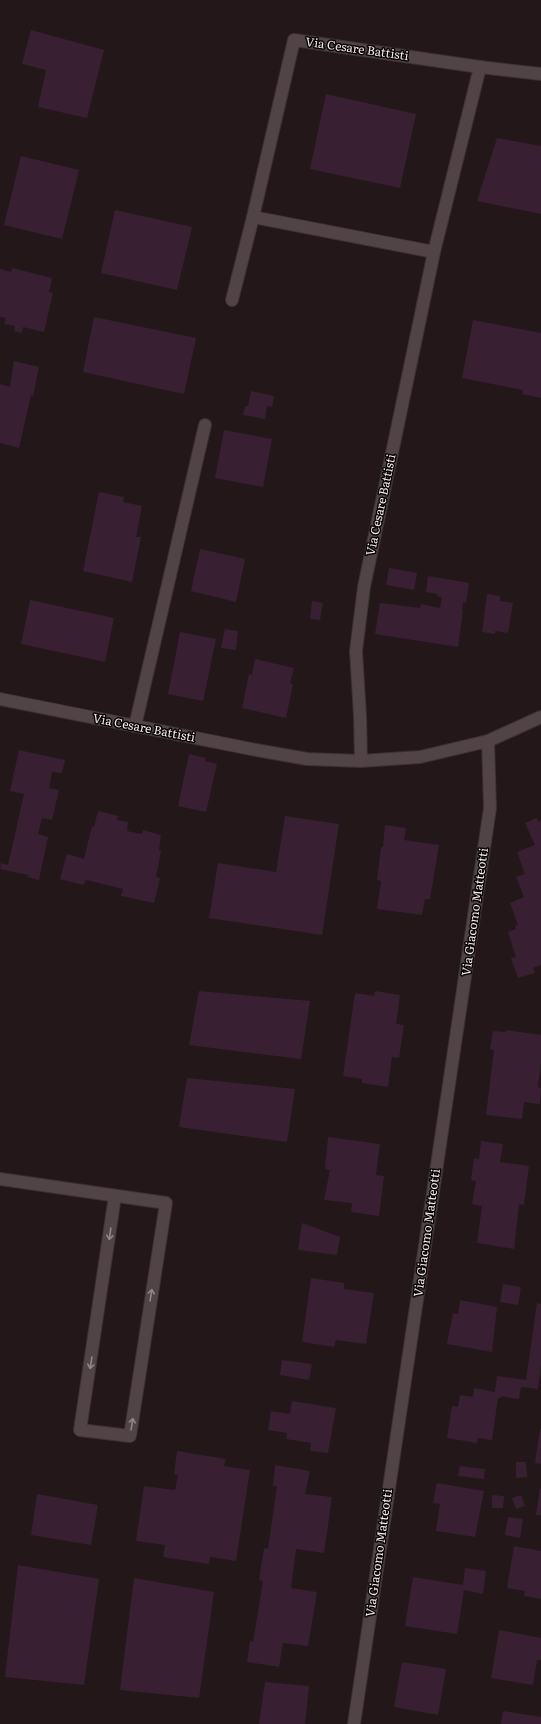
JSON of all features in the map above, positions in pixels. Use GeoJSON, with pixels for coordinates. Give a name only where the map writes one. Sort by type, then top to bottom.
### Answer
{"type":"FeatureCollection","features":[{"type":"Feature","properties":{"kind":"street","name":"Via Cesare Battisti"},"geometry":{"type":"LineString","coordinates":[[232,300],[294,40],[480,67],[541,74]]}},
{"type":"Feature","properties":{"kind":"street","name":"Via Cesare Battisti"},"geometry":{"type":"LineString","coordinates":[[361,761],[356,651],[364,587],[434,252],[480,67]]}},
{"type":"Feature","properties":{"kind":"street"},"geometry":{"type":"LineString","coordinates":[[253,217],[434,252]]}},
{"type":"Feature","properties":{"kind":"street"},"geometry":{"type":"LineString","coordinates":[[135,726],[205,425]]}},
{"type":"Feature","properties":{"kind":"street","name":"Via Cesare Battisti"},"geometry":{"type":"LineString","coordinates":[[0,699],[251,749],[307,758],[361,761],[420,757],[488,741],[541,717]]}},
{"type":"Feature","properties":{"kind":"street","name":"Via Giacomo Matteotti"},"geometry":{"type":"LineString","coordinates":[[354,1724],[490,808],[488,741]]}},
{"type":"Feature","properties":{"kind":"street"},"geometry":{"type":"LineString","coordinates":[[0,1179],[166,1203],[130,1436],[80,1430],[115,1196]]}},
{"type":"Feature","properties":{"kind":"building"},"geometry":{"type":"Polygon","coordinates":[[[31,30],[104,50],[87,118],[38,107],[46,70],[22,64],[31,30]]]}},
{"type":"Feature","properties":{"kind":"building"},"geometry":{"type":"Polygon","coordinates":[[[326,94],[416,114],[400,188],[310,169],[326,94]]]}},
{"type":"Feature","properties":{"kind":"building"},"geometry":{"type":"Polygon","coordinates":[[[497,138],[541,146],[541,214],[477,201],[497,138]]]}},
{"type":"Feature","properties":{"kind":"building"},"geometry":{"type":"Polygon","coordinates":[[[21,156],[79,170],[62,239],[4,225],[21,156]]]}},
{"type":"Feature","properties":{"kind":"building"},"geometry":{"type":"Polygon","coordinates":[[[115,210],[192,227],[177,290],[101,273],[115,210]]]}},
{"type":"Feature","properties":{"kind":"building"},"geometry":{"type":"Polygon","coordinates":[[[12,268],[52,278],[49,292],[53,293],[44,332],[23,327],[21,333],[14,331],[15,326],[4,324],[6,318],[0,317],[0,269],[11,272],[12,268]]]}},
{"type":"Feature","properties":{"kind":"building"},"geometry":{"type":"Polygon","coordinates":[[[94,317],[196,338],[184,394],[83,372],[94,317]]]}},
{"type":"Feature","properties":{"kind":"building"},"geometry":{"type":"Polygon","coordinates":[[[473,320],[541,333],[541,398],[522,394],[523,390],[462,378],[473,320]]]}},
{"type":"Feature","properties":{"kind":"building"},"geometry":{"type":"Polygon","coordinates":[[[14,361],[39,367],[19,448],[0,443],[0,384],[10,387],[14,361]]]}},
{"type":"Feature","properties":{"kind":"building"},"geometry":{"type":"Polygon","coordinates":[[[251,391],[274,396],[272,407],[267,406],[265,419],[243,415],[245,406],[248,406],[251,391]]]}},
{"type":"Feature","properties":{"kind":"building"},"geometry":{"type":"Polygon","coordinates":[[[224,430],[272,439],[263,487],[215,478],[224,430]]]}},
{"type":"Feature","properties":{"kind":"building"},"geometry":{"type":"Polygon","coordinates":[[[99,492],[124,497],[123,502],[142,506],[136,537],[141,537],[132,582],[83,571],[99,492]]]}},
{"type":"Feature","properties":{"kind":"building"},"geometry":{"type":"Polygon","coordinates":[[[200,549],[245,559],[236,602],[191,591],[200,549]]]}},
{"type":"Feature","properties":{"kind":"building"},"geometry":{"type":"Polygon","coordinates":[[[389,568],[417,573],[414,590],[386,585],[389,568]]]}},
{"type":"Feature","properties":{"kind":"building"},"geometry":{"type":"Polygon","coordinates":[[[428,576],[469,583],[466,603],[463,602],[458,647],[375,634],[380,603],[420,608],[421,604],[440,608],[442,597],[437,596],[438,594],[426,592],[428,576]]]}},
{"type":"Feature","properties":{"kind":"building"},"geometry":{"type":"Polygon","coordinates":[[[487,594],[500,596],[500,601],[513,603],[508,633],[495,631],[495,634],[482,632],[487,594]]]}},
{"type":"Feature","properties":{"kind":"building"},"geometry":{"type":"Polygon","coordinates":[[[30,600],[114,618],[105,662],[21,644],[30,600]]]}},
{"type":"Feature","properties":{"kind":"building"},"geometry":{"type":"Polygon","coordinates":[[[312,601],[323,603],[320,620],[310,619],[312,601]]]}},
{"type":"Feature","properties":{"kind":"building"},"geometry":{"type":"Polygon","coordinates":[[[225,629],[238,631],[236,650],[221,648],[225,629]]]}},
{"type":"Feature","properties":{"kind":"building"},"geometry":{"type":"Polygon","coordinates":[[[180,632],[216,639],[203,701],[168,694],[180,632]]]}},
{"type":"Feature","properties":{"kind":"building"},"geometry":{"type":"Polygon","coordinates":[[[255,659],[294,668],[290,683],[293,684],[286,718],[242,708],[249,674],[252,675],[255,659]]]}},
{"type":"Feature","properties":{"kind":"building"},"geometry":{"type":"Polygon","coordinates":[[[19,750],[65,760],[62,773],[52,772],[49,788],[59,790],[52,820],[42,818],[38,834],[48,837],[39,880],[27,877],[28,875],[0,869],[1,863],[8,865],[24,794],[10,791],[19,750]]]}},
{"type":"Feature","properties":{"kind":"building"},"geometry":{"type":"Polygon","coordinates":[[[189,754],[206,758],[205,761],[217,764],[206,812],[178,806],[189,754]]]}},
{"type":"Feature","properties":{"kind":"building"},"geometry":{"type":"Polygon","coordinates":[[[98,811],[118,816],[117,820],[128,822],[127,831],[142,834],[143,830],[161,835],[159,850],[161,851],[156,877],[160,878],[154,903],[121,896],[123,889],[86,880],[83,885],[60,879],[67,854],[84,859],[92,826],[94,827],[98,811]]]}},
{"type":"Feature","properties":{"kind":"building"},"geometry":{"type":"Polygon","coordinates":[[[285,816],[339,824],[322,935],[209,918],[218,863],[276,872],[285,816]]]}},
{"type":"Feature","properties":{"kind":"building"},"geometry":{"type":"Polygon","coordinates":[[[537,818],[538,822],[541,820],[541,965],[533,968],[535,973],[518,978],[511,958],[516,957],[508,932],[516,929],[515,926],[518,925],[510,903],[524,897],[516,877],[525,874],[517,852],[535,845],[525,823],[537,818]]]}},
{"type":"Feature","properties":{"kind":"building"},"geometry":{"type":"Polygon","coordinates":[[[385,825],[406,828],[404,840],[439,845],[430,899],[425,899],[422,915],[377,909],[381,881],[377,880],[385,825]]]}},
{"type":"Feature","properties":{"kind":"building"},"geometry":{"type":"Polygon","coordinates":[[[199,991],[310,1001],[301,1059],[189,1045],[199,991]]]}},
{"type":"Feature","properties":{"kind":"building"},"geometry":{"type":"Polygon","coordinates":[[[375,991],[400,995],[396,1024],[404,1025],[399,1058],[392,1057],[388,1087],[362,1083],[362,1079],[343,1076],[355,993],[374,996],[375,991]]]}},
{"type":"Feature","properties":{"kind":"building"},"geometry":{"type":"Polygon","coordinates":[[[506,1030],[541,1035],[541,1062],[538,1087],[541,1088],[540,1104],[524,1102],[522,1119],[486,1115],[494,1050],[490,1049],[493,1031],[506,1032],[506,1030]]]}},
{"type":"Feature","properties":{"kind":"building"},"geometry":{"type":"Polygon","coordinates":[[[187,1078],[295,1089],[287,1142],[179,1127],[187,1078]]]}},
{"type":"Feature","properties":{"kind":"building"},"geometry":{"type":"Polygon","coordinates":[[[328,1137],[380,1144],[376,1175],[384,1176],[379,1216],[351,1212],[352,1203],[324,1200],[330,1170],[325,1169],[328,1137]]]}},
{"type":"Feature","properties":{"kind":"building"},"geometry":{"type":"Polygon","coordinates":[[[481,1141],[503,1144],[500,1162],[529,1166],[524,1205],[519,1204],[514,1249],[477,1243],[482,1206],[472,1204],[476,1181],[471,1180],[474,1158],[479,1159],[481,1141]]]}},
{"type":"Feature","properties":{"kind":"building"},"geometry":{"type":"Polygon","coordinates":[[[302,1223],[340,1237],[337,1255],[298,1250],[302,1223]]]}},
{"type":"Feature","properties":{"kind":"building"},"geometry":{"type":"Polygon","coordinates":[[[311,1278],[344,1283],[344,1289],[374,1293],[366,1344],[336,1340],[334,1347],[302,1342],[311,1278]]]}},
{"type":"Feature","properties":{"kind":"building"},"geometry":{"type":"Polygon","coordinates":[[[503,1284],[521,1287],[518,1305],[500,1302],[503,1284]]]}},
{"type":"Feature","properties":{"kind":"building"},"geometry":{"type":"Polygon","coordinates":[[[460,1300],[497,1307],[492,1352],[447,1344],[453,1313],[458,1314],[460,1300]]]}},
{"type":"Feature","properties":{"kind":"building"},"geometry":{"type":"Polygon","coordinates":[[[537,1303],[541,1304],[541,1365],[538,1389],[521,1387],[519,1399],[501,1396],[501,1398],[498,1398],[492,1440],[478,1438],[477,1443],[447,1438],[452,1406],[458,1407],[460,1395],[473,1397],[474,1388],[495,1392],[497,1376],[526,1380],[537,1303]]]}},
{"type":"Feature","properties":{"kind":"building"},"geometry":{"type":"Polygon","coordinates":[[[282,1360],[312,1364],[309,1380],[280,1375],[282,1360]]]}},
{"type":"Feature","properties":{"kind":"building"},"geometry":{"type":"Polygon","coordinates":[[[292,1401],[336,1408],[328,1453],[310,1451],[311,1443],[286,1439],[287,1433],[268,1430],[271,1411],[290,1414],[292,1401]]]}},
{"type":"Feature","properties":{"kind":"building"},"geometry":{"type":"Polygon","coordinates":[[[541,1429],[541,1464],[535,1463],[541,1429]]]}},
{"type":"Feature","properties":{"kind":"building"},"geometry":{"type":"Polygon","coordinates":[[[177,1451],[226,1459],[224,1466],[250,1470],[236,1561],[210,1557],[209,1564],[163,1557],[165,1545],[136,1541],[144,1486],[175,1490],[178,1475],[174,1474],[177,1451]]]}},
{"type":"Feature","properties":{"kind":"building"},"geometry":{"type":"Polygon","coordinates":[[[516,1462],[526,1462],[527,1477],[516,1478],[516,1462]]]}},
{"type":"Feature","properties":{"kind":"building"},"geometry":{"type":"Polygon","coordinates":[[[275,1465],[310,1471],[305,1494],[332,1497],[324,1553],[296,1549],[291,1588],[317,1592],[308,1646],[283,1643],[279,1667],[247,1662],[250,1641],[253,1642],[263,1581],[259,1580],[264,1548],[268,1549],[277,1486],[273,1486],[275,1465]]]}},
{"type":"Feature","properties":{"kind":"building"},"geometry":{"type":"Polygon","coordinates":[[[460,1466],[485,1469],[484,1479],[458,1476],[460,1466]]]}},
{"type":"Feature","properties":{"kind":"building"},"geometry":{"type":"Polygon","coordinates":[[[437,1483],[484,1491],[475,1537],[436,1531],[440,1504],[433,1503],[437,1483]]]}},
{"type":"Feature","properties":{"kind":"building"},"geometry":{"type":"Polygon","coordinates":[[[540,1489],[541,1515],[536,1515],[540,1489]]]}},
{"type":"Feature","properties":{"kind":"building"},"geometry":{"type":"Polygon","coordinates":[[[37,1494],[98,1505],[91,1545],[31,1535],[37,1494]]]}},
{"type":"Feature","properties":{"kind":"building"},"geometry":{"type":"Polygon","coordinates":[[[492,1495],[504,1496],[503,1508],[492,1508],[492,1495]]]}},
{"type":"Feature","properties":{"kind":"building"},"geometry":{"type":"Polygon","coordinates":[[[521,1495],[525,1506],[516,1509],[512,1498],[521,1495]]]}},
{"type":"Feature","properties":{"kind":"building"},"geometry":{"type":"Polygon","coordinates":[[[508,1517],[523,1519],[520,1538],[505,1535],[508,1517]]]}},
{"type":"Feature","properties":{"kind":"building"},"geometry":{"type":"Polygon","coordinates":[[[514,1546],[541,1551],[541,1599],[524,1596],[525,1591],[507,1588],[514,1546]]]}},
{"type":"Feature","properties":{"kind":"building"},"geometry":{"type":"Polygon","coordinates":[[[18,1565],[99,1579],[84,1685],[5,1677],[18,1565]]]}},
{"type":"Feature","properties":{"kind":"building"},"geometry":{"type":"Polygon","coordinates":[[[465,1568],[486,1571],[483,1594],[464,1590],[457,1634],[405,1626],[413,1577],[463,1585],[465,1568]]]}},
{"type":"Feature","properties":{"kind":"building"},"geometry":{"type":"Polygon","coordinates":[[[134,1578],[214,1592],[199,1698],[120,1690],[134,1578]]]}},
{"type":"Feature","properties":{"kind":"building"},"geometry":{"type":"Polygon","coordinates":[[[499,1630],[541,1638],[541,1660],[537,1660],[533,1685],[491,1678],[499,1630]]]}},
{"type":"Feature","properties":{"kind":"building"},"geometry":{"type":"Polygon","coordinates":[[[402,1662],[446,1669],[438,1715],[394,1707],[402,1662]]]}},
{"type":"Feature","properties":{"kind":"building"},"geometry":{"type":"Polygon","coordinates":[[[265,1682],[309,1686],[305,1724],[259,1724],[265,1682]]]}},
{"type":"Feature","properties":{"kind":"building"},"geometry":{"type":"Polygon","coordinates":[[[503,1711],[541,1717],[541,1724],[501,1724],[503,1711]]]}}]}
